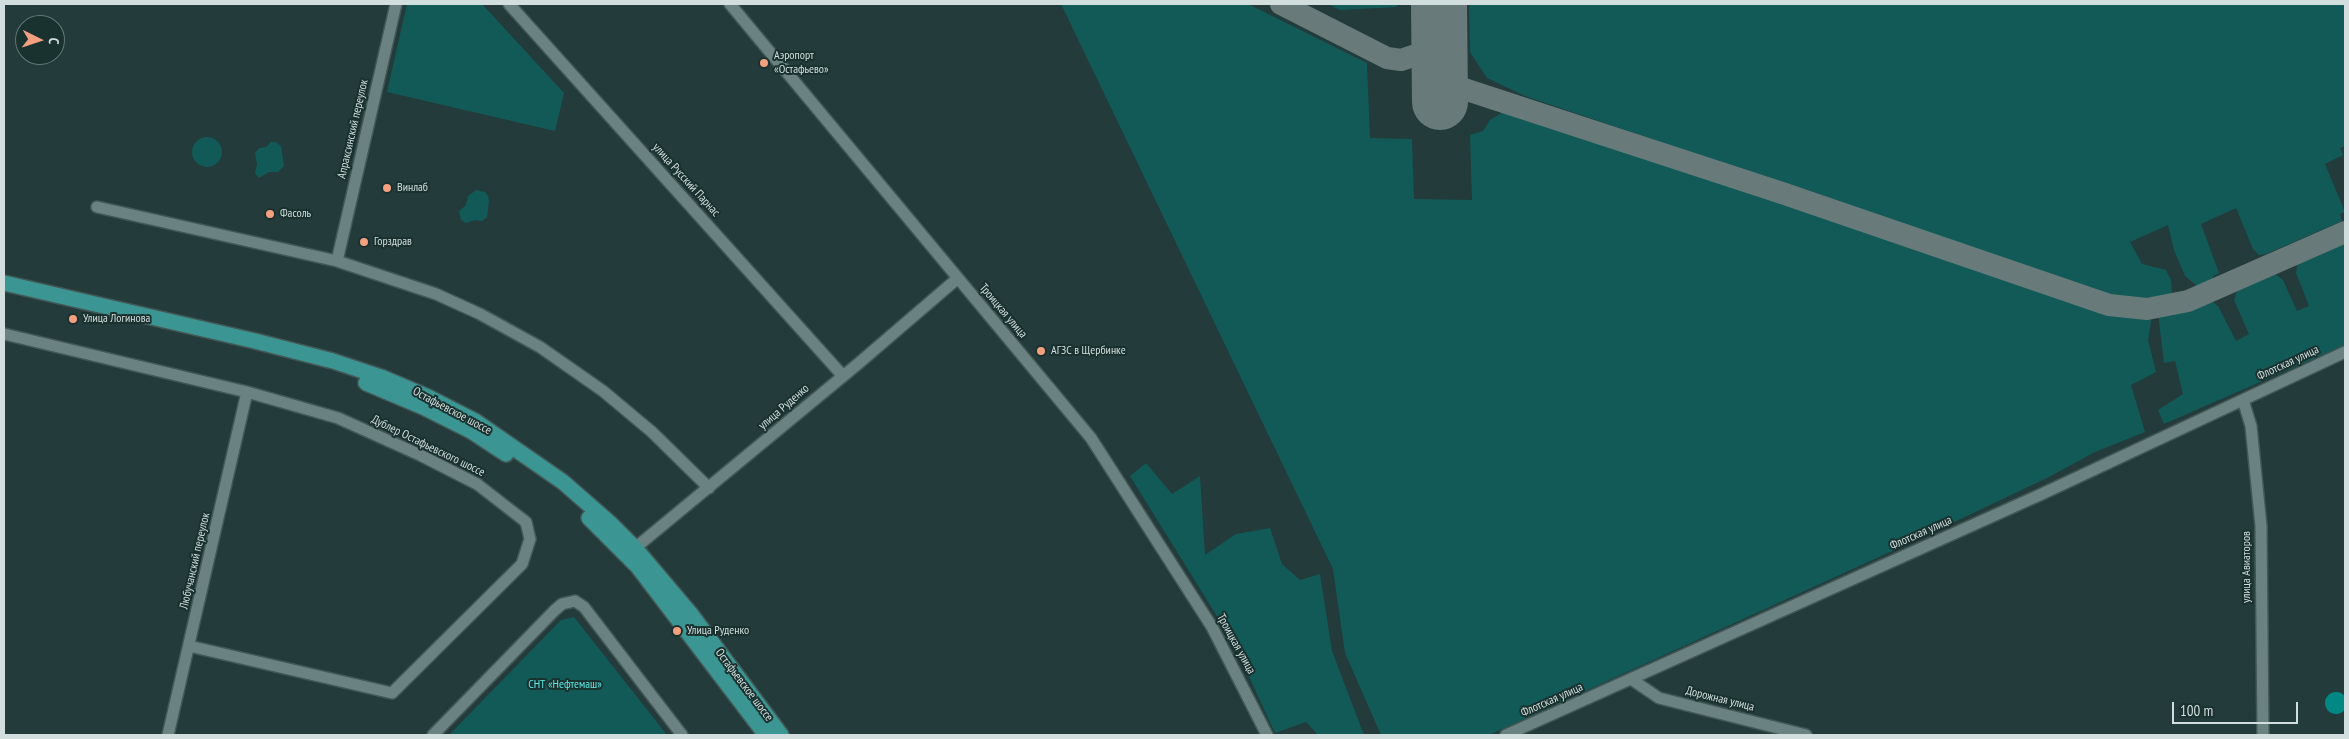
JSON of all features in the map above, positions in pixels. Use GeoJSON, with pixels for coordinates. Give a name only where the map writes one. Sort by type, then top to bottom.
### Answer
{"type":"FeatureCollection","features":[{"type":"Feature","properties":{"kind":"main road","name":"Остафьевское шоссе"},"geometry":{"type":"LineString","coordinates":[[4,283],[294,350],[365,372],[404,387],[476,421],[520,450],[563,482],[612,524],[766,735]]}},
{"type":"Feature","properties":{"kind":"main road","name":"Остафьевское шоссе"},"geometry":{"type":"LineString","coordinates":[[4,292],[287,358],[377,387],[416,403],[471,431],[514,458],[631,551],[690,613],[781,735]]}},
{"type":"Feature","properties":{"kind":"street","name":"Апраксинский переулок"},"geometry":{"type":"LineString","coordinates":[[337,261],[396,4]]}},
{"type":"Feature","properties":{"kind":"street","name":"улица Русский Парнас"},"geometry":{"type":"LineString","coordinates":[[509,4],[843,376]]}},
{"type":"Feature","properties":{"kind":"street","name":"Троицкая улица"},"geometry":{"type":"LineString","coordinates":[[730,4],[1091,438],[1212,626],[1267,735]]}},
{"type":"Feature","properties":{"kind":"street"},"geometry":{"type":"LineString","coordinates":[[97,207],[337,261],[436,294],[480,314],[540,347],[589,380],[628,410],[709,488]]}},
{"type":"Feature","properties":{"kind":"street","name":"улица Руденко"},"geometry":{"type":"LineString","coordinates":[[631,551],[709,488],[958,278]]}},
{"type":"Feature","properties":{"kind":"street","name":"Дублер Остафьевского шоссе"},"geometry":{"type":"LineString","coordinates":[[4,334],[247,392],[338,418],[420,455],[477,484],[526,522],[530,539],[522,564],[392,693],[189,646]]}},
{"type":"Feature","properties":{"kind":"street","name":"Флотская улица"},"geometry":{"type":"LineString","coordinates":[[1506,735],[2044,493],[2345,352]]}},
{"type":"Feature","properties":{"kind":"street","name":"Любучанский переулок"},"geometry":{"type":"LineString","coordinates":[[168,735],[247,392]]}},
{"type":"Feature","properties":{"kind":"street","name":"улица Авиаторов"},"geometry":{"type":"LineString","coordinates":[[2243,400],[2251,426],[2260,509],[2263,735]]}},
{"type":"Feature","properties":{"kind":"street"},"geometry":{"type":"LineString","coordinates":[[433,735],[555,610],[562,604],[575,601],[584,607],[682,735]]}},
{"type":"Feature","properties":{"kind":"street","name":"Дорожная улица"},"geometry":{"type":"LineString","coordinates":[[1632,679],[1659,698],[1806,735]]}},
{"type":"Feature","properties":{"kind":"green space"},"geometry":{"type":"Polygon","coordinates":[[[407,4],[482,4],[564,93],[555,131],[387,92],[407,4]]]}},
{"type":"Feature","properties":{"kind":"green space"},"geometry":{"type":"Polygon","coordinates":[[[1061,4],[1248,4],[1367,63],[1370,138],[1412,139],[1414,199],[1472,200],[1470,135],[1483,131],[1490,120],[1510,108],[2079,300],[2108,309],[2152,315],[2148,340],[2156,372],[2131,385],[2145,432],[2095,452],[2049,477],[1912,542],[1489,735],[1381,735],[1345,653],[1333,569],[1061,4]]]}},
{"type":"Feature","properties":{"kind":"green space"},"geometry":{"type":"Polygon","coordinates":[[[1328,4],[1398,4],[1396,7],[1340,10],[1328,4]]]}},
{"type":"Feature","properties":{"kind":"green space"},"geometry":{"type":"Polygon","coordinates":[[[1469,4],[2345,4],[2345,146],[2340,148],[2343,155],[2325,164],[2345,212],[2340,214],[2342,221],[2266,254],[2259,255],[2253,249],[2236,208],[2201,224],[2219,273],[2213,276],[2213,279],[2197,286],[2185,276],[2174,250],[2168,225],[2130,242],[2142,264],[2166,270],[2171,280],[2172,295],[2145,298],[2115,296],[1525,96],[1487,78],[1470,52],[1469,4]]]}},
{"type":"Feature","properties":{"kind":"green space"},"geometry":{"type":"Polygon","coordinates":[[[207,137],[213,138],[221,146],[221,158],[213,166],[207,167],[201,166],[193,158],[192,152],[193,146],[201,138],[207,137]]]}},
{"type":"Feature","properties":{"kind":"green space"},"geometry":{"type":"Polygon","coordinates":[[[271,142],[276,142],[281,146],[284,166],[278,172],[269,172],[259,178],[255,173],[257,164],[255,153],[259,148],[266,147],[271,142]]]}},
{"type":"Feature","properties":{"kind":"green space"},"geometry":{"type":"Polygon","coordinates":[[[476,190],[485,192],[488,196],[487,217],[482,221],[475,220],[466,223],[461,220],[459,211],[466,205],[468,196],[476,190]]]}},
{"type":"Feature","properties":{"kind":"green space"},"geometry":{"type":"Polygon","coordinates":[[[2345,239],[2345,345],[2164,424],[2158,410],[2183,394],[2175,361],[2164,363],[2158,313],[2209,299],[2218,306],[2236,341],[2249,334],[2234,300],[2237,291],[2274,273],[2283,280],[2297,311],[2309,306],[2296,273],[2298,260],[2345,239]]]}},
{"type":"Feature","properties":{"kind":"green space"},"geometry":{"type":"Polygon","coordinates":[[[1146,463],[1172,494],[1200,476],[1205,555],[1236,534],[1270,528],[1282,564],[1300,580],[1320,574],[1332,651],[1364,735],[1318,735],[1306,722],[1275,733],[1233,642],[1130,476],[1146,463]]]}},
{"type":"Feature","properties":{"kind":"green space","name":"СНТ «Нефтемаш»"},"geometry":{"type":"Polygon","coordinates":[[[574,617],[667,735],[449,735],[561,620],[574,617]]]}},
{"type":"Feature","properties":{"kind":"shaded area"},"geometry":{"type":"Polygon","coordinates":[[[2336,692],[2344,695],[2347,703],[2344,711],[2336,714],[2328,711],[2325,703],[2328,695],[2336,692]]]}},
{"type":"Feature","properties":{"kind":"taxiway"},"geometry":{"type":"LineString","coordinates":[[1281,4],[1387,58],[1401,60],[1419,54],[1427,48],[1435,38],[1439,25]]}},
{"type":"Feature","properties":{"kind":"taxiway"},"geometry":{"type":"LineString","coordinates":[[1440,70],[1455,85],[1464,89],[1782,193],[2109,305],[2147,309],[2188,301],[2345,232]]}},
{"type":"Feature","properties":{"kind":"runway"},"geometry":{"type":"LineString","coordinates":[[1439,4],[1440,102]]}},
{"type":"Feature","properties":{"kind":"place","name":"Аэропорт «Остафьево»"},"geometry":{"type":"Point","coordinates":[764,63]}},
{"type":"Feature","properties":{"kind":"place","name":"Винлаб"},"geometry":{"type":"Point","coordinates":[387,188]}},
{"type":"Feature","properties":{"kind":"place","name":"Фасоль"},"geometry":{"type":"Point","coordinates":[270,214]}},
{"type":"Feature","properties":{"kind":"place","name":"Горздрав"},"geometry":{"type":"Point","coordinates":[364,242]}},
{"type":"Feature","properties":{"kind":"place","name":"Улица Логинова"},"geometry":{"type":"Point","coordinates":[73,319]}},
{"type":"Feature","properties":{"kind":"place","name":"АГЗС в Щербинке"},"geometry":{"type":"Point","coordinates":[1041,351]}},
{"type":"Feature","properties":{"kind":"place","name":"Улица Руденко"},"geometry":{"type":"Point","coordinates":[677,631]}}]}
